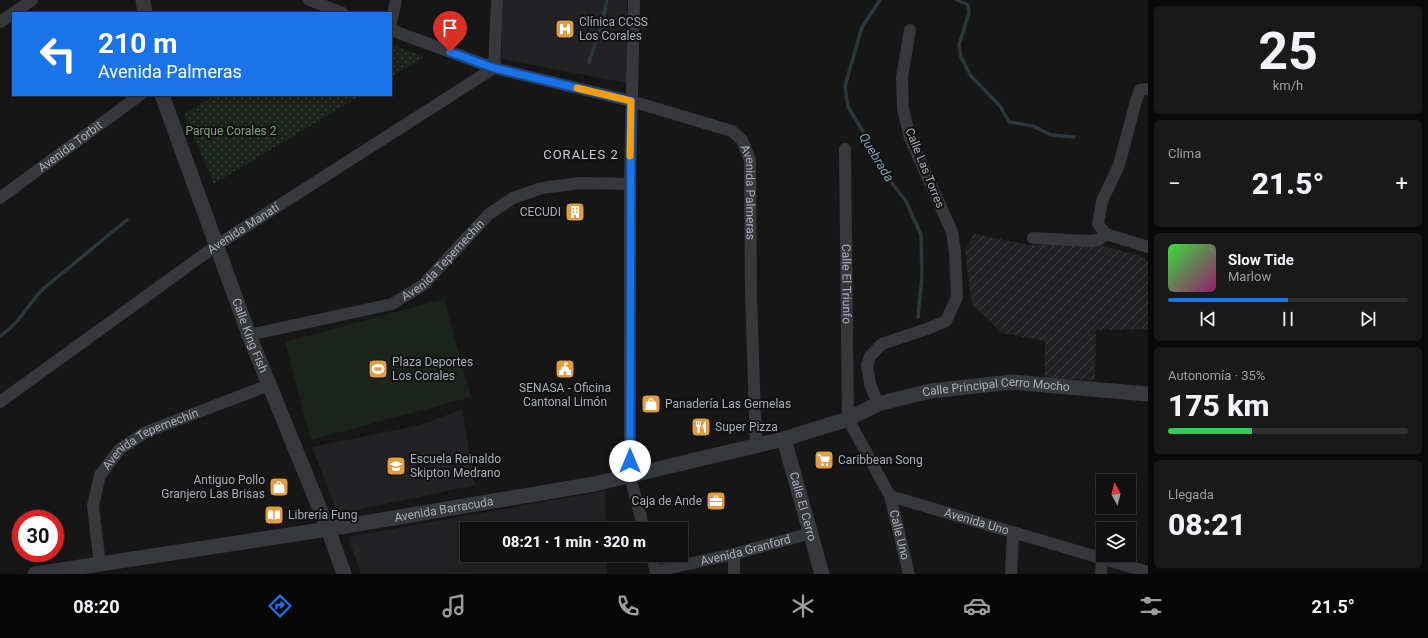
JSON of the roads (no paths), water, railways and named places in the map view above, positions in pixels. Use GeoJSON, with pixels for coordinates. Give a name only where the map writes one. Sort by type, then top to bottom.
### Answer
{"type":"FeatureCollection","features":[{"type":"Feature","properties":{"kind":"street"},"geometry":{"type":"LineString","coordinates":[[15,12],[32,0]]}},
{"type":"Feature","properties":{"kind":"street"},"geometry":{"type":"LineString","coordinates":[[143,0],[145,12]]}},
{"type":"Feature","properties":{"kind":"street"},"geometry":{"type":"LineString","coordinates":[[310,0],[340,12]]}},
{"type":"Feature","properties":{"kind":"street"},"geometry":{"type":"LineString","coordinates":[[392,18],[396,0]]}},
{"type":"Feature","properties":{"kind":"street"},"geometry":{"type":"LineString","coordinates":[[494,68],[497,0]]}},
{"type":"Feature","properties":{"kind":"street"},"geometry":{"type":"LineString","coordinates":[[634,0],[630,184],[630,476],[642,522]]}},
{"type":"Feature","properties":{"kind":"street"},"geometry":{"type":"LineString","coordinates":[[0,22],[12,14]]}},
{"type":"Feature","properties":{"kind":"street","name":"Avenida Palmeras"},"geometry":{"type":"LineString","coordinates":[[392,30],[494,68],[631,101],[732,131],[742,140],[750,160],[751,294],[756,446]]}},
{"type":"Feature","properties":{"kind":"street","name":"Calle Las Torres"},"geometry":{"type":"LineString","coordinates":[[878,404],[870,384],[867,365],[870,356],[882,344],[928,329],[946,320],[957,297],[955,252],[952,232],[910,138],[903,109],[902,77],[910,30]]}},
{"type":"Feature","properties":{"kind":"street","name":"Avenida Manatí"},"geometry":{"type":"LineString","coordinates":[[0,402],[217,246],[494,68]]}},
{"type":"Feature","properties":{"kind":"street"},"geometry":{"type":"LineString","coordinates":[[1148,89],[1140,90],[1119,165],[1102,201],[1098,224],[1106,234],[1148,247]]}},
{"type":"Feature","properties":{"kind":"street","name":"Avenida Torbit"},"geometry":{"type":"LineString","coordinates":[[0,198],[139,96]]}},
{"type":"Feature","properties":{"kind":"street","name":"Calle King Fish"},"geometry":{"type":"LineString","coordinates":[[162,96],[249,335],[328,529],[344,574]]}},
{"type":"Feature","properties":{"kind":"street","name":"Calle El Triunfo"},"geometry":{"type":"LineString","coordinates":[[844,149],[848,419]]}},
{"type":"Feature","properties":{"kind":"street","name":"Avenida Tepemechín"},"geometry":{"type":"LineString","coordinates":[[249,335],[392,304],[423,285],[489,214],[513,198],[542,188],[580,183],[630,184]]}},
{"type":"Feature","properties":{"kind":"street"},"geometry":{"type":"LineString","coordinates":[[1032,238],[1089,241],[1098,240],[1106,234]]}},
{"type":"Feature","properties":{"kind":"street","name":"Calle Principal Cerro Mocho"},"geometry":{"type":"LineString","coordinates":[[848,419],[878,404],[930,392],[1012,382],[1148,394]]}},
{"type":"Feature","properties":{"kind":"street","name":"Avenida Tepemechín"},"geometry":{"type":"LineString","coordinates":[[93,568],[93,506],[100,475],[120,449],[146,432],[269,385]]}},
{"type":"Feature","properties":{"kind":"street"},"geometry":{"type":"LineString","coordinates":[[848,419],[890,496]]}},
{"type":"Feature","properties":{"kind":"street","name":"Avenida Barracuda"},"geometry":{"type":"LineString","coordinates":[[35,574],[93,568],[586,486],[784,439],[848,419]]}},
{"type":"Feature","properties":{"kind":"street","name":"Calle El Cerro"},"geometry":{"type":"LineString","coordinates":[[784,439],[822,574]]}},
{"type":"Feature","properties":{"kind":"street","name":"Avenida Uno"},"geometry":{"type":"LineString","coordinates":[[890,496],[1096,557]]}},
{"type":"Feature","properties":{"kind":"street","name":"Calle Uno"},"geometry":{"type":"LineString","coordinates":[[890,496],[909,574]]}},
{"type":"Feature","properties":{"kind":"street","name":"Avenida Granford"},"geometry":{"type":"LineString","coordinates":[[656,572],[734,554],[811,533]]}},
{"type":"Feature","properties":{"kind":"street"},"geometry":{"type":"LineString","coordinates":[[1011,574],[1013,533]]}},
{"type":"Feature","properties":{"kind":"street"},"geometry":{"type":"LineString","coordinates":[[734,554],[734,574]]}},
{"type":"Feature","properties":{"kind":"street"},"geometry":{"type":"LineString","coordinates":[[654,562],[656,572]]}},
{"type":"Feature","properties":{"kind":"street"},"geometry":{"type":"LineString","coordinates":[[1101,574],[1102,562]]}},
{"type":"Feature","properties":{"kind":"street","name":"Avenida Uno"},"geometry":{"type":"LineString","coordinates":[[1113,562],[1148,572]]}},
{"type":"Feature","properties":{"kind":"waterway"},"geometry":{"type":"LineString","coordinates":[[589,62],[601,26],[607,0]]}},
{"type":"Feature","properties":{"kind":"waterway","name":"Quebrada"},"geometry":{"type":"LineString","coordinates":[[880,0],[862,27],[845,86],[848,107],[867,138],[884,173],[906,201],[921,235],[922,276],[918,317]]}},
{"type":"Feature","properties":{"kind":"waterway","name":"Quebrada"},"geometry":{"type":"LineString","coordinates":[[957,0],[968,5],[969,13],[959,45],[961,57],[971,76],[1000,106],[1009,122],[1033,126],[1051,135],[1074,137]]}},
{"type":"Feature","properties":{"kind":"waterway"},"geometry":{"type":"LineString","coordinates":[[0,336],[13,326],[44,288],[127,220]]}},
{"type":"Feature","properties":{"kind":"place","name":"Clínica CCSS Los Corales"},"geometry":{"type":"Point","coordinates":[565,29]}},
{"type":"Feature","properties":{"kind":"place","name":"CECUDI"},"geometry":{"type":"Point","coordinates":[575,212]}},
{"type":"Feature","properties":{"kind":"place","name":"Plaza Deportes Los Corales"},"geometry":{"type":"Point","coordinates":[378,369]}},
{"type":"Feature","properties":{"kind":"place","name":"SENASA - Oficina Cantonal Limón"},"geometry":{"type":"Point","coordinates":[565,369]}},
{"type":"Feature","properties":{"kind":"place","name":"Panadería Las Gemelas"},"geometry":{"type":"Point","coordinates":[651,404]}},
{"type":"Feature","properties":{"kind":"place","name":"Super Pizza"},"geometry":{"type":"Point","coordinates":[701,427]}},
{"type":"Feature","properties":{"kind":"place","name":"Caribbean Song"},"geometry":{"type":"Point","coordinates":[824,460]}},
{"type":"Feature","properties":{"kind":"place","name":"Escuela Reinaldo Skipton Medrano"},"geometry":{"type":"Point","coordinates":[396,466]}},
{"type":"Feature","properties":{"kind":"place","name":"Antiguo Pollo Granjero Las Brisas"},"geometry":{"type":"Point","coordinates":[279,487]}},
{"type":"Feature","properties":{"kind":"place","name":"Caja de Ande"},"geometry":{"type":"Point","coordinates":[716,501]}},
{"type":"Feature","properties":{"kind":"place","name":"Librería Fung"},"geometry":{"type":"Point","coordinates":[274,515]}},
{"type":"Feature","properties":{"kind":"district","name":"CORALES 2"},"geometry":{"type":"Point","coordinates":[581,154]}},
{"type":"Feature","properties":{"kind":"park label","name":"Parque Corales 2"},"geometry":{"type":"Point","coordinates":[231,131]}}]}
